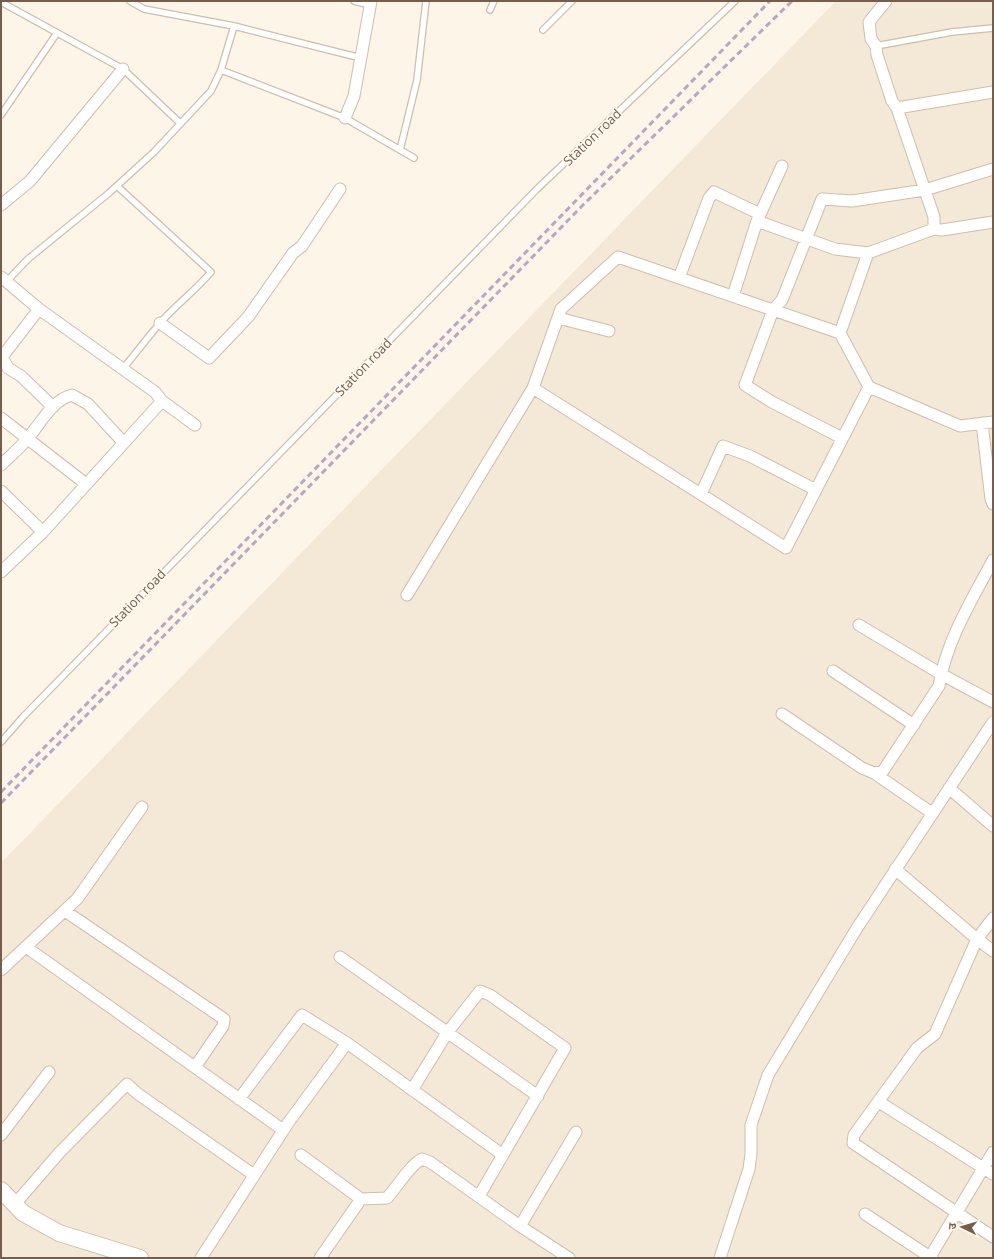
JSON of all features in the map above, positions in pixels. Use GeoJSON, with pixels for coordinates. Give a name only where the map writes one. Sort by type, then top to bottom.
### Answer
{"type":"FeatureCollection","features":[{"type":"Feature","properties":{"kind":"street"},"geometry":{"type":"LineString","coordinates":[[886,1],[869,22],[872,39],[876,46],[877,55],[892,101],[897,108],[934,217],[934,229]]}},
{"type":"Feature","properties":{"kind":"street"},"geometry":{"type":"LineString","coordinates":[[345,118],[354,96],[370,3]]}},
{"type":"Feature","properties":{"kind":"street"},"geometry":{"type":"LineString","coordinates":[[1,205],[30,181],[123,69]]}},
{"type":"Feature","properties":{"kind":"street"},"geometry":{"type":"LineString","coordinates":[[897,108],[993,92]]}},
{"type":"Feature","properties":{"kind":"street"},"geometry":{"type":"LineString","coordinates":[[733,296],[759,217],[782,166]]}},
{"type":"Feature","properties":{"kind":"street"},"geometry":{"type":"LineString","coordinates":[[842,438],[772,402],[745,385],[773,310],[782,300],[822,199],[852,201],[925,190],[993,169]]}},
{"type":"Feature","properties":{"kind":"street"},"geometry":{"type":"LineString","coordinates":[[160,323],[209,358],[248,317],[293,253],[302,246],[340,189]]}},
{"type":"Feature","properties":{"kind":"street"},"geometry":{"type":"LineString","coordinates":[[679,278],[709,198],[714,192],[759,217],[806,239],[834,249],[868,253],[934,229],[942,230],[993,222]]}},
{"type":"Feature","properties":{"kind":"street"},"geometry":{"type":"LineString","coordinates":[[840,333],[868,253]]}},
{"type":"Feature","properties":{"kind":"street"},"geometry":{"type":"LineString","coordinates":[[407,595],[533,388],[561,309],[618,257],[840,333],[869,387],[960,426],[988,423],[990,499],[993,504]]}},
{"type":"Feature","properties":{"kind":"street"},"geometry":{"type":"LineString","coordinates":[[4,280],[39,309],[122,370],[155,392],[162,400],[195,425]]}},
{"type":"Feature","properties":{"kind":"street"},"geometry":{"type":"LineString","coordinates":[[39,309],[2,357],[8,368],[21,376],[53,407]]}},
{"type":"Feature","properties":{"kind":"street"},"geometry":{"type":"LineString","coordinates":[[558,318],[609,331]]}},
{"type":"Feature","properties":{"kind":"street"},"geometry":{"type":"LineString","coordinates":[[533,388],[786,548],[869,387]]}},
{"type":"Feature","properties":{"kind":"street"},"geometry":{"type":"LineString","coordinates":[[1,465],[27,439],[53,407],[66,397],[78,397],[88,404],[124,444]]}},
{"type":"Feature","properties":{"kind":"street"},"geometry":{"type":"LineString","coordinates":[[1,572],[43,532],[124,444],[162,400]]}},
{"type":"Feature","properties":{"kind":"street"},"geometry":{"type":"LineString","coordinates":[[1,418],[86,484]]}},
{"type":"Feature","properties":{"kind":"street"},"geometry":{"type":"LineString","coordinates":[[701,494],[723,446],[750,456],[816,490]]}},
{"type":"Feature","properties":{"kind":"street"},"geometry":{"type":"LineString","coordinates":[[1,491],[43,532]]}},
{"type":"Feature","properties":{"kind":"street"},"geometry":{"type":"LineString","coordinates":[[874,773],[883,771],[939,686],[940,674],[956,630],[993,560]]}},
{"type":"Feature","properties":{"kind":"street"},"geometry":{"type":"LineString","coordinates":[[859,624],[940,674],[993,702]]}},
{"type":"Feature","properties":{"kind":"street"},"geometry":{"type":"LineString","coordinates":[[833,671],[914,726]]}},
{"type":"Feature","properties":{"kind":"street"},"geometry":{"type":"LineString","coordinates":[[782,714],[862,768],[874,773],[932,813]]}},
{"type":"Feature","properties":{"kind":"street"},"geometry":{"type":"LineString","coordinates":[[720,1258],[748,1169],[751,1154],[751,1125],[768,1075],[857,928],[993,722]]}},
{"type":"Feature","properties":{"kind":"street"},"geometry":{"type":"LineString","coordinates":[[949,788],[993,826]]}},
{"type":"Feature","properties":{"kind":"street"},"geometry":{"type":"LineString","coordinates":[[1,970],[77,899],[142,807]]}},
{"type":"Feature","properties":{"kind":"street"},"geometry":{"type":"LineString","coordinates":[[895,869],[976,939],[993,951]]}},
{"type":"Feature","properties":{"kind":"street"},"geometry":{"type":"LineString","coordinates":[[65,911],[224,1019],[223,1026],[195,1067]]}},
{"type":"Feature","properties":{"kind":"street"},"geometry":{"type":"LineString","coordinates":[[993,918],[976,939],[935,1034],[917,1048],[854,1135],[853,1144],[956,1214],[993,1237]]}},
{"type":"Feature","properties":{"kind":"street"},"geometry":{"type":"LineString","coordinates":[[26,947],[283,1130]]}},
{"type":"Feature","properties":{"kind":"street"},"geometry":{"type":"LineString","coordinates":[[340,957],[538,1096]]}},
{"type":"Feature","properties":{"kind":"street"},"geometry":{"type":"LineString","coordinates":[[412,1090],[447,1033],[480,991],[490,995],[565,1048],[478,1196]]}},
{"type":"Feature","properties":{"kind":"street"},"geometry":{"type":"LineString","coordinates":[[239,1099],[302,1015],[347,1043],[503,1155]]}},
{"type":"Feature","properties":{"kind":"street"},"geometry":{"type":"LineString","coordinates":[[201,1258],[283,1130],[347,1043]]}},
{"type":"Feature","properties":{"kind":"street"},"geometry":{"type":"LineString","coordinates":[[1,1135],[49,1072]]}},
{"type":"Feature","properties":{"kind":"street"},"geometry":{"type":"LineString","coordinates":[[15,1204],[60,1152],[127,1084],[138,1094],[254,1175]]}},
{"type":"Feature","properties":{"kind":"street"},"geometry":{"type":"LineString","coordinates":[[879,1102],[988,1171]]}},
{"type":"Feature","properties":{"kind":"street"},"geometry":{"type":"LineString","coordinates":[[520,1226],[576,1132]]}},
{"type":"Feature","properties":{"kind":"street"},"geometry":{"type":"LineString","coordinates":[[865,1214],[930,1258],[956,1214],[988,1171],[993,1152]]}},
{"type":"Feature","properties":{"kind":"street"},"geometry":{"type":"LineString","coordinates":[[301,1156],[361,1199],[386,1198],[399,1185],[410,1169],[422,1158],[569,1258]]}},
{"type":"Feature","properties":{"kind":"street"},"geometry":{"type":"LineString","coordinates":[[1,1190],[23,1213],[59,1233],[140,1258]]}},
{"type":"Feature","properties":{"kind":"street"},"geometry":{"type":"LineString","coordinates":[[320,1258],[322,1253],[334,1240],[361,1199]]}},
{"type":"Feature","properties":{"kind":"lane"},"geometry":{"type":"LineString","coordinates":[[130,1],[144,9],[234,26],[361,58]]}},
{"type":"Feature","properties":{"kind":"lane"},"geometry":{"type":"LineString","coordinates":[[354,1],[370,3]]}},
{"type":"Feature","properties":{"kind":"lane"},"geometry":{"type":"LineString","coordinates":[[400,150],[417,80],[426,1]]}},
{"type":"Feature","properties":{"kind":"lane"},"geometry":{"type":"LineString","coordinates":[[490,10],[494,1]]}},
{"type":"Feature","properties":{"kind":"lane"},"geometry":{"type":"LineString","coordinates":[[543,30],[572,1]]}},
{"type":"Feature","properties":{"kind":"lane","name":"Station road"},"geometry":{"type":"LineString","coordinates":[[1,742],[23,717],[157,578],[537,189],[735,1]]}},
{"type":"Feature","properties":{"kind":"lane"},"geometry":{"type":"LineString","coordinates":[[1,2],[123,69],[180,123]]}},
{"type":"Feature","properties":{"kind":"lane"},"geometry":{"type":"LineString","coordinates":[[4,280],[117,186],[154,152],[211,91],[221,70],[234,26]]}},
{"type":"Feature","properties":{"kind":"lane"},"geometry":{"type":"LineString","coordinates":[[876,46],[952,32],[993,28]]}},
{"type":"Feature","properties":{"kind":"lane"},"geometry":{"type":"LineString","coordinates":[[1,116],[57,33]]}},
{"type":"Feature","properties":{"kind":"lane"},"geometry":{"type":"LineString","coordinates":[[221,70],[345,118],[414,158]]}},
{"type":"Feature","properties":{"kind":"lane"},"geometry":{"type":"LineString","coordinates":[[117,186],[211,272],[198,287],[190,292],[160,323],[122,370]]}},
{"type":"Feature","properties":{"kind":"shaded area"},"geometry":{"type":"Polygon","coordinates":[[[836,1],[993,1],[993,1258],[1,1258],[1,863],[836,1]]]}},
{"type":"Feature","properties":{"kind":"railway"},"geometry":{"type":"LineString","coordinates":[[1,792],[770,1]]}},
{"type":"Feature","properties":{"kind":"railway"},"geometry":{"type":"LineString","coordinates":[[1,803],[582,206],[792,1]]}}]}
